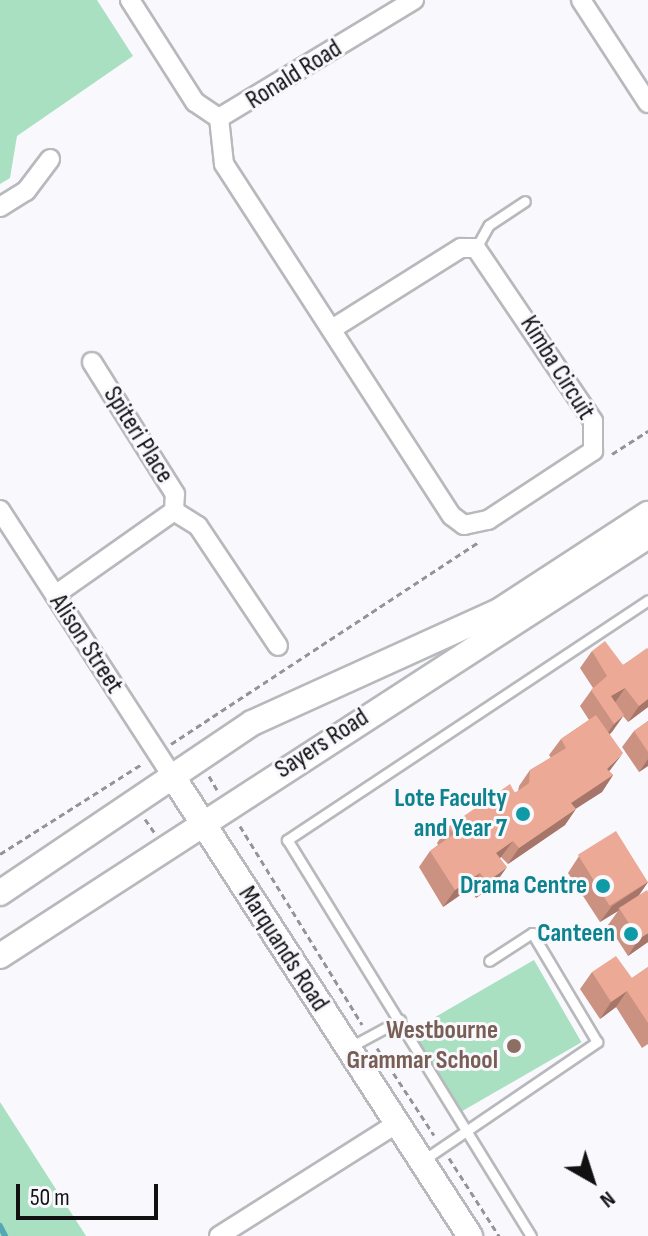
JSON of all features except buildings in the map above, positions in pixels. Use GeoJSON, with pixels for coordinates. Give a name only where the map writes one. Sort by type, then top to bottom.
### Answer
{"type":"FeatureCollection","features":[{"type":"Feature","properties":{"kind":"main road","name":"Sayers Road"},"geometry":{"type":"LineString","coordinates":[[0,893],[198,759],[292,703],[534,592],[648,514]]}},
{"type":"Feature","properties":{"kind":"main road"},"geometry":{"type":"LineString","coordinates":[[534,592],[648,525]]}},
{"type":"Feature","properties":{"kind":"main road","name":"Sayers Road"},"geometry":{"type":"LineString","coordinates":[[0,956],[227,806],[648,536]]}},
{"type":"Feature","properties":{"kind":"main road","name":"Marquands Road"},"geometry":{"type":"LineString","coordinates":[[173,777],[201,823],[359,1042],[398,1123],[432,1154],[470,1236]]}},
{"type":"Feature","properties":{"kind":"street","name":"Ronald Road"},"geometry":{"type":"LineString","coordinates":[[130,0],[195,102],[219,118],[414,0]]}},
{"type":"Feature","properties":{"kind":"street"},"geometry":{"type":"LineString","coordinates":[[581,0],[648,103]]}},
{"type":"Feature","properties":{"kind":"street","name":"Kimba Circuit"},"geometry":{"type":"LineString","coordinates":[[219,118],[224,164],[452,516],[464,525],[488,520],[593,451],[596,441],[593,421],[476,248]]}},
{"type":"Feature","properties":{"kind":"street"},"geometry":{"type":"LineString","coordinates":[[0,207],[26,191],[50,159]]}},
{"type":"Feature","properties":{"kind":"street"},"geometry":{"type":"LineString","coordinates":[[332,329],[461,248],[476,248]]}},
{"type":"Feature","properties":{"kind":"street","name":"Spiteri Place"},"geometry":{"type":"LineString","coordinates":[[92,362],[175,494],[174,511]]}},
{"type":"Feature","properties":{"kind":"street","name":"Alison Street"},"geometry":{"type":"LineString","coordinates":[[0,510],[173,777]]}},
{"type":"Feature","properties":{"kind":"street","name":"Spiteri Place"},"geometry":{"type":"LineString","coordinates":[[55,595],[174,511]]}},
{"type":"Feature","properties":{"kind":"street","name":"Spiteri Place"},"geometry":{"type":"LineString","coordinates":[[174,511],[198,526],[278,646]]}},
{"type":"Feature","properties":{"kind":"street"},"geometry":{"type":"LineString","coordinates":[[219,1236],[398,1123]]}},
{"type":"Feature","properties":{"kind":"lane"},"geometry":{"type":"LineString","coordinates":[[476,248],[489,225],[525,201]]}},
{"type":"Feature","properties":{"kind":"lane"},"geometry":{"type":"LineString","coordinates":[[531,1236],[463,1134],[400,1020],[287,840],[648,600]]}},
{"type":"Feature","properties":{"kind":"lane"},"geometry":{"type":"LineString","coordinates":[[432,1154],[597,1042],[532,933],[489,961]]}},
{"type":"Feature","properties":{"kind":"lane"},"geometry":{"type":"LineString","coordinates":[[359,1042],[400,1020]]}},
{"type":"Feature","properties":{"kind":"path"},"geometry":{"type":"LineString","coordinates":[[609,456],[648,431]]}},
{"type":"Feature","properties":{"kind":"path"},"geometry":{"type":"LineString","coordinates":[[0,854],[158,755],[182,736],[494,532]]}},
{"type":"Feature","properties":{"kind":"path"},"geometry":{"type":"LineString","coordinates":[[182,736],[227,806],[359,1042],[432,1154],[499,1236]]}},
{"type":"Feature","properties":{"kind":"green space"},"geometry":{"type":"Polygon","coordinates":[[[0,0],[97,0],[133,56],[17,136],[10,178],[0,184],[0,0]]]}},
{"type":"Feature","properties":{"kind":"green space"},"geometry":{"type":"Polygon","coordinates":[[[534,960],[582,1042],[458,1114],[410,1032],[534,960]]]}},
{"type":"Feature","properties":{"kind":"green space"},"geometry":{"type":"Polygon","coordinates":[[[0,1102],[86,1236],[0,1236],[0,1102]]]}},
{"type":"Feature","properties":{"kind":"waterway"},"geometry":{"type":"LineString","coordinates":[[0,1226],[5,1236]]}},
{"type":"Feature","properties":{"kind":"place","name":"Lote Faculty and Year 7"},"geometry":{"type":"Point","coordinates":[523,814]}},
{"type":"Feature","properties":{"kind":"place","name":"Drama Centre"},"geometry":{"type":"Point","coordinates":[603,886]}},
{"type":"Feature","properties":{"kind":"place","name":"Canteen"},"geometry":{"type":"Point","coordinates":[631,934]}},
{"type":"Feature","properties":{"kind":"place","name":"Westbourne Grammar School"},"geometry":{"type":"Point","coordinates":[514,1046]}}]}
